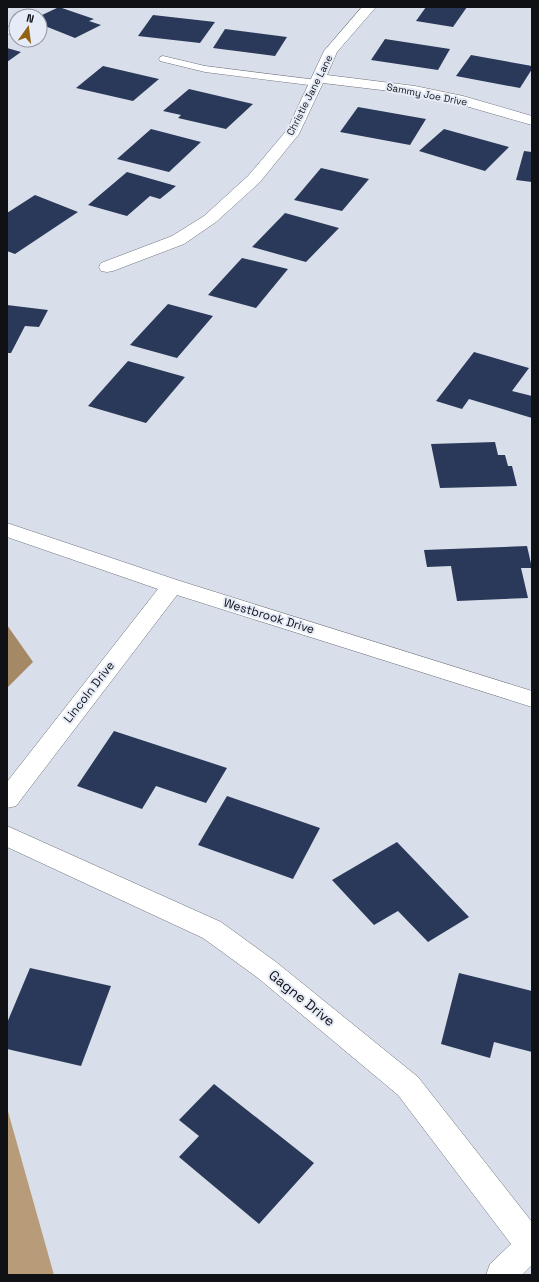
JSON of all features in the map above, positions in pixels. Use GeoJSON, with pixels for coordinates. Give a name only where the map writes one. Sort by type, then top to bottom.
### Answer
{"type":"FeatureCollection","features":[{"type":"Feature","properties":{"kind":"street","name":"Christie Jane Lane"},"geometry":{"type":"LineString","coordinates":[[107,267],[178,240],[210,219],[254,179],[294,131],[331,51],[369,7]]}},
{"type":"Feature","properties":{"kind":"street","name":"Sammy Joe Drive"},"geometry":{"type":"LineString","coordinates":[[318,80],[415,90],[458,99],[532,121]]}},
{"type":"Feature","properties":{"kind":"street","name":"Westbrook Drive"},"geometry":{"type":"LineString","coordinates":[[7,530],[172,586],[532,699]]}},
{"type":"Feature","properties":{"kind":"street","name":"Lincoln Drive"},"geometry":{"type":"LineString","coordinates":[[7,799],[172,586]]}},
{"type":"Feature","properties":{"kind":"street","name":"Gagne Drive"},"geometry":{"type":"LineString","coordinates":[[7,836],[212,930],[267,970],[408,1086],[531,1245]]}},
{"type":"Feature","properties":{"kind":"street"},"geometry":{"type":"LineString","coordinates":[[501,1275],[531,1245]]}},
{"type":"Feature","properties":{"kind":"lane"},"geometry":{"type":"LineString","coordinates":[[163,59],[205,69],[318,80]]}},
{"type":"Feature","properties":{"kind":"shaded area"},"geometry":{"type":"Polygon","coordinates":[[[7,625],[33,662],[7,688],[7,625]]]}},
{"type":"Feature","properties":{"kind":"shaded area"},"geometry":{"type":"Polygon","coordinates":[[[7,1108],[54,1275],[7,1275],[7,1108]]]}},
{"type":"Feature","properties":{"kind":"building"},"geometry":{"type":"Polygon","coordinates":[[[59,7],[94,19],[89,21],[101,25],[75,38],[48,27],[48,12],[59,7]]]}},
{"type":"Feature","properties":{"kind":"building"},"geometry":{"type":"Polygon","coordinates":[[[426,7],[467,7],[453,27],[416,21],[426,7]]]}},
{"type":"Feature","properties":{"kind":"building"},"geometry":{"type":"Polygon","coordinates":[[[153,15],[215,22],[200,43],[138,36],[153,15]]]}},
{"type":"Feature","properties":{"kind":"building"},"geometry":{"type":"Polygon","coordinates":[[[225,29],[287,37],[275,56],[213,48],[225,29]]]}},
{"type":"Feature","properties":{"kind":"building"},"geometry":{"type":"Polygon","coordinates":[[[385,39],[450,49],[438,70],[371,60],[385,39]]]}},
{"type":"Feature","properties":{"kind":"building"},"geometry":{"type":"Polygon","coordinates":[[[7,48],[21,52],[7,62],[7,48]]]}},
{"type":"Feature","properties":{"kind":"building"},"geometry":{"type":"Polygon","coordinates":[[[471,55],[532,66],[532,69],[520,88],[456,76],[471,55]]]}},
{"type":"Feature","properties":{"kind":"building"},"geometry":{"type":"Polygon","coordinates":[[[103,66],[159,79],[133,101],[76,88],[103,66]]]}},
{"type":"Feature","properties":{"kind":"building"},"geometry":{"type":"Polygon","coordinates":[[[189,89],[253,104],[226,129],[178,118],[181,115],[163,111],[189,89]]]}},
{"type":"Feature","properties":{"kind":"building"},"geometry":{"type":"Polygon","coordinates":[[[358,107],[426,119],[410,145],[340,132],[358,107]]]}},
{"type":"Feature","properties":{"kind":"building"},"geometry":{"type":"Polygon","coordinates":[[[151,129],[201,142],[169,172],[117,159],[151,129]]]}},
{"type":"Feature","properties":{"kind":"building"},"geometry":{"type":"Polygon","coordinates":[[[444,129],[509,147],[485,171],[419,151],[444,129]]]}},
{"type":"Feature","properties":{"kind":"building"},"geometry":{"type":"Polygon","coordinates":[[[524,151],[532,152],[532,182],[516,180],[524,151]]]}},
{"type":"Feature","properties":{"kind":"building"},"geometry":{"type":"Polygon","coordinates":[[[321,168],[369,179],[342,211],[294,200],[321,168]]]}},
{"type":"Feature","properties":{"kind":"building"},"geometry":{"type":"Polygon","coordinates":[[[127,172],[176,186],[160,199],[150,196],[127,216],[88,205],[127,172]]]}},
{"type":"Feature","properties":{"kind":"building"},"geometry":{"type":"Polygon","coordinates":[[[35,195],[78,212],[15,254],[7,251],[7,213],[35,195]]]}},
{"type":"Feature","properties":{"kind":"building"},"geometry":{"type":"Polygon","coordinates":[[[285,213],[339,228],[306,262],[252,247],[285,213]]]}},
{"type":"Feature","properties":{"kind":"building"},"geometry":{"type":"Polygon","coordinates":[[[242,258],[288,269],[256,308],[208,295],[242,258]]]}},
{"type":"Feature","properties":{"kind":"building"},"geometry":{"type":"Polygon","coordinates":[[[168,304],[213,316],[177,358],[130,345],[168,304]]]}},
{"type":"Feature","properties":{"kind":"building"},"geometry":{"type":"Polygon","coordinates":[[[7,305],[48,310],[39,327],[25,326],[11,353],[7,353],[7,305]]]}},
{"type":"Feature","properties":{"kind":"building"},"geometry":{"type":"Polygon","coordinates":[[[474,352],[529,368],[512,391],[532,396],[532,418],[469,399],[462,409],[436,401],[474,352]]]}},
{"type":"Feature","properties":{"kind":"building"},"geometry":{"type":"Polygon","coordinates":[[[128,361],[185,377],[146,423],[88,406],[128,361]]]}},
{"type":"Feature","properties":{"kind":"building"},"geometry":{"type":"Polygon","coordinates":[[[495,442],[498,455],[505,455],[508,466],[512,466],[517,486],[440,488],[431,444],[495,442]]]}},
{"type":"Feature","properties":{"kind":"building"},"geometry":{"type":"Polygon","coordinates":[[[527,546],[532,568],[521,568],[528,598],[457,601],[451,566],[427,567],[424,550],[527,546]]]}},
{"type":"Feature","properties":{"kind":"building"},"geometry":{"type":"Polygon","coordinates":[[[114,731],[227,768],[206,803],[156,786],[142,809],[77,786],[114,731]]]}},
{"type":"Feature","properties":{"kind":"building"},"geometry":{"type":"Polygon","coordinates":[[[227,796],[320,828],[293,879],[198,845],[227,796]]]}},
{"type":"Feature","properties":{"kind":"building"},"geometry":{"type":"Polygon","coordinates":[[[397,842],[469,917],[428,942],[398,911],[374,925],[332,880],[397,842]]]}},
{"type":"Feature","properties":{"kind":"building"},"geometry":{"type":"Polygon","coordinates":[[[30,968],[111,986],[81,1066],[7,1049],[7,1023],[30,968]]]}},
{"type":"Feature","properties":{"kind":"building"},"geometry":{"type":"Polygon","coordinates":[[[459,973],[532,991],[532,1052],[494,1042],[490,1058],[441,1044],[459,973]]]}},
{"type":"Feature","properties":{"kind":"building"},"geometry":{"type":"Polygon","coordinates":[[[214,1084],[314,1163],[259,1224],[179,1157],[199,1136],[179,1120],[214,1084]]]}}]}
